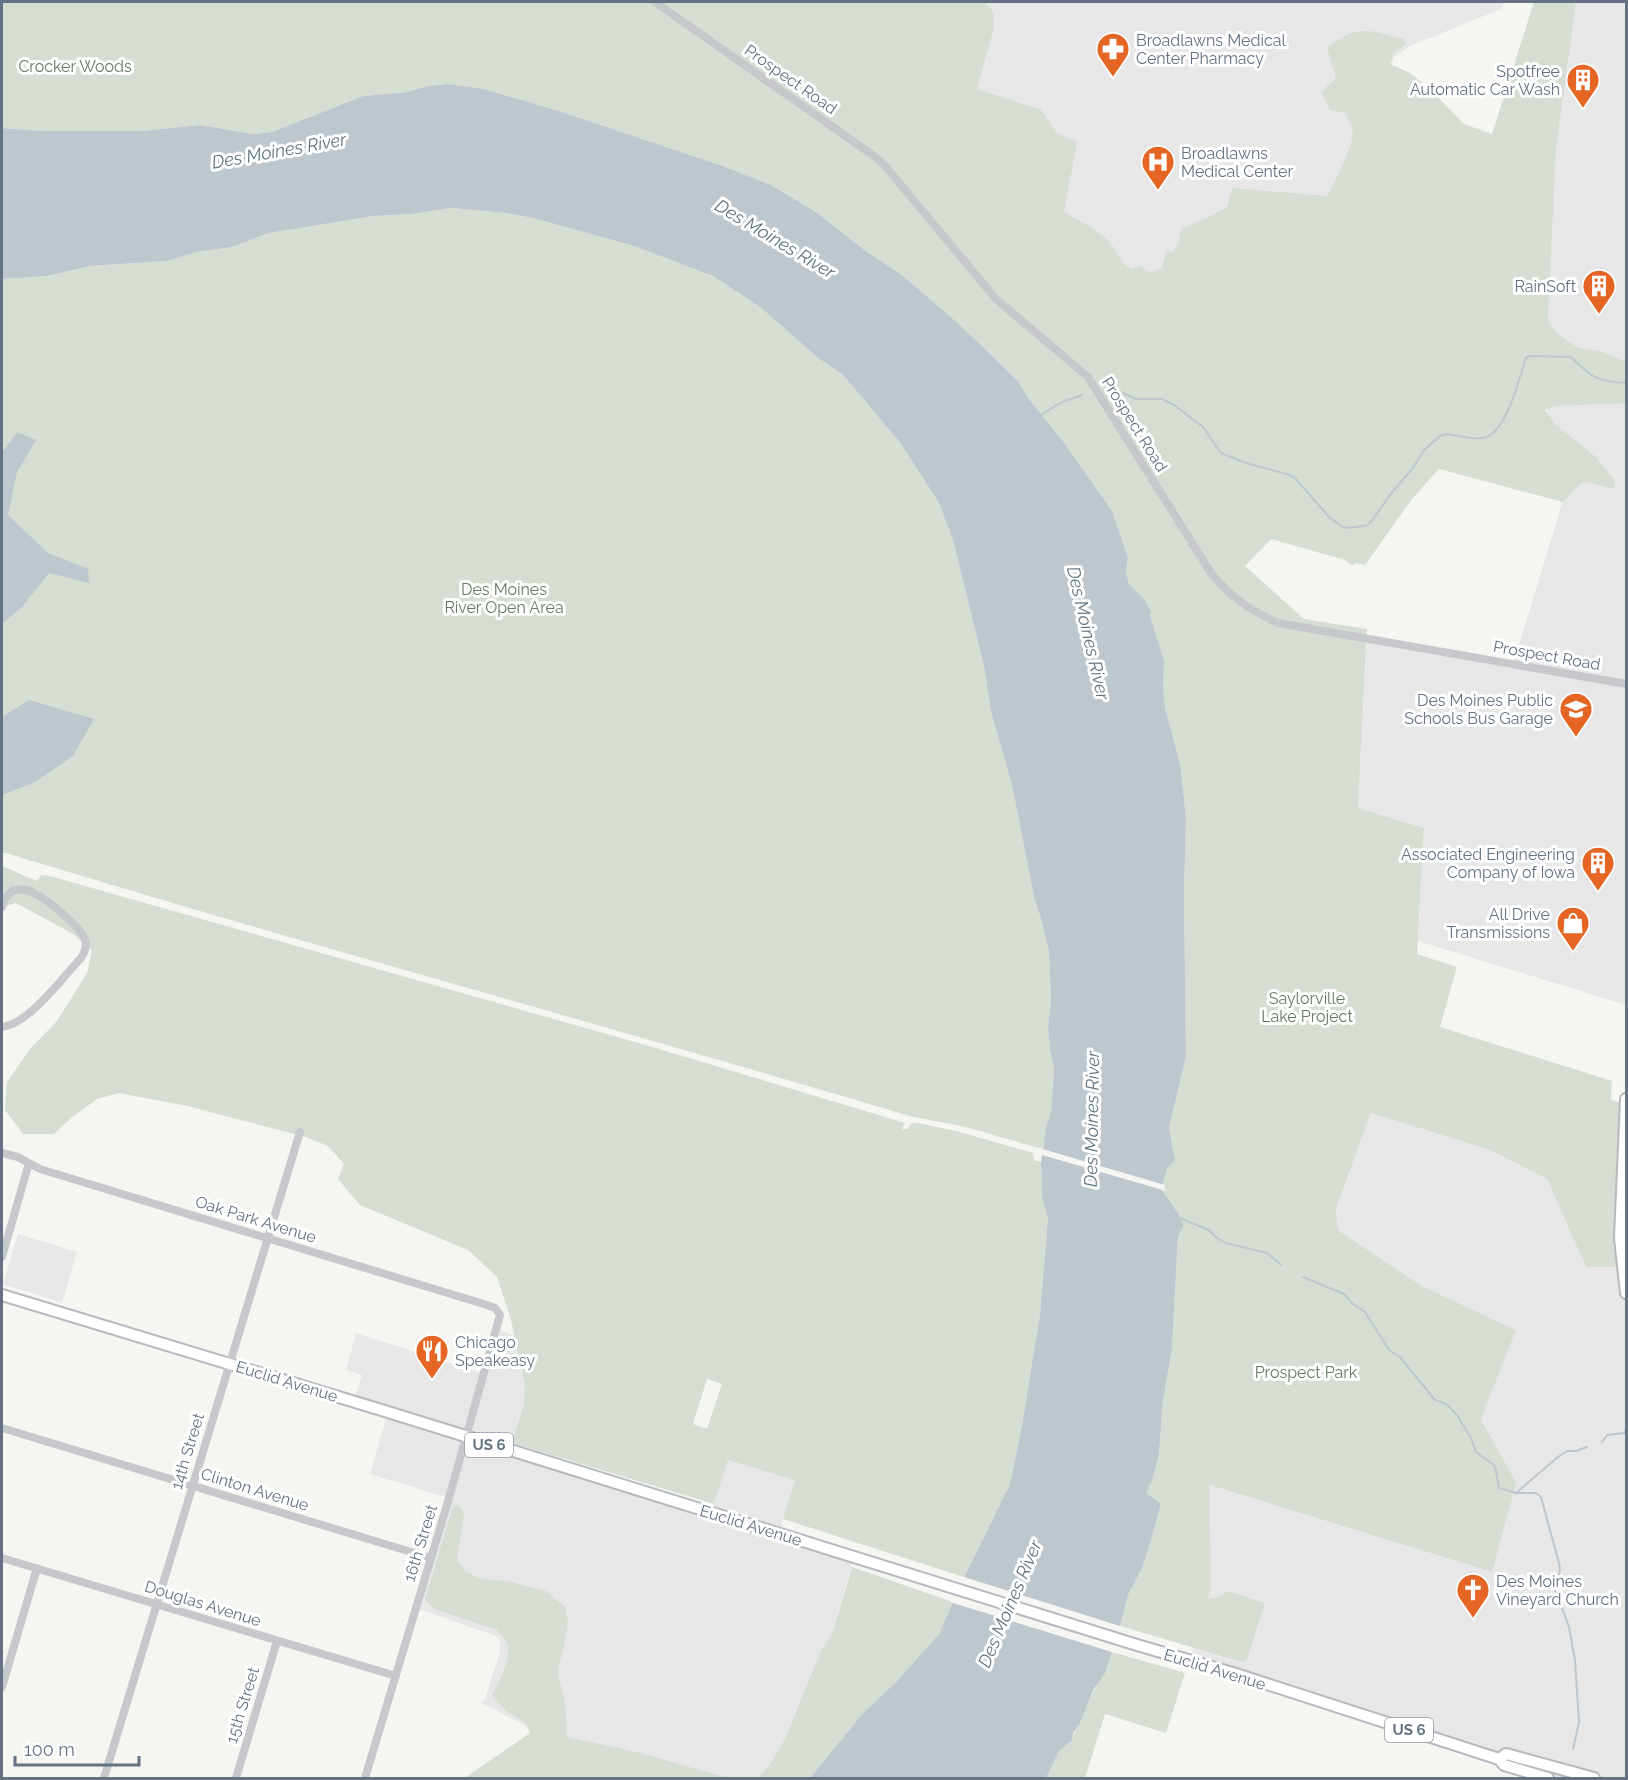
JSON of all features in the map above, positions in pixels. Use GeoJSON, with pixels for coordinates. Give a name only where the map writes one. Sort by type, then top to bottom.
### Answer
{"type":"FeatureCollection","features":[{"type":"Feature","properties":{"kind":"main road"},"geometry":{"type":"LineString","coordinates":[[1626,1099],[1623,1238],[1626,1293]]}},
{"type":"Feature","properties":{"kind":"main road","name":"Euclid Avenue"},"geometry":{"type":"LineString","coordinates":[[2,1295],[1236,1674],[1499,1759],[1504,1765],[1548,1779]]}},
{"type":"Feature","properties":{"kind":"main road","name":"Euclid Avenue"},"geometry":{"type":"LineString","coordinates":[[1499,1759],[1506,1754],[1594,1779]]}},
{"type":"Feature","properties":{"kind":"street","name":"Prospect Road"},"geometry":{"type":"LineString","coordinates":[[655,2],[874,156],[886,167],[996,298],[1088,377],[1211,573],[1230,595],[1244,606],[1278,623],[1626,684]]}},
{"type":"Feature","properties":{"kind":"street"},"geometry":{"type":"LineString","coordinates":[[2,907],[4,899],[13,890],[29,891],[40,897],[73,924],[84,936],[86,948],[81,958],[30,1013],[14,1024],[2,1027]]}},
{"type":"Feature","properties":{"kind":"street","name":"14th Street"},"geometry":{"type":"LineString","coordinates":[[104,1779],[300,1132]]}},
{"type":"Feature","properties":{"kind":"street","name":"Oak Park Avenue"},"geometry":{"type":"LineString","coordinates":[[2,1153],[18,1157],[40,1169],[487,1305],[495,1308],[500,1315]]}},
{"type":"Feature","properties":{"kind":"street"},"geometry":{"type":"LineString","coordinates":[[2,1257],[29,1163]]}},
{"type":"Feature","properties":{"kind":"street","name":"16th Street"},"geometry":{"type":"LineString","coordinates":[[365,1779],[500,1315]]}},
{"type":"Feature","properties":{"kind":"street","name":"Clinton Avenue"},"geometry":{"type":"LineString","coordinates":[[2,1428],[431,1558]]}},
{"type":"Feature","properties":{"kind":"street","name":"Douglas Avenue"},"geometry":{"type":"LineString","coordinates":[[2,1558],[396,1676]]}},
{"type":"Feature","properties":{"kind":"street"},"geometry":{"type":"LineString","coordinates":[[2,1687],[37,1568]]}},
{"type":"Feature","properties":{"kind":"street","name":"15th Street"},"geometry":{"type":"LineString","coordinates":[[236,1779],[278,1641]]}},
{"type":"Feature","properties":{"kind":"shaded area","name":"Broadlawns Medical Center"},"geometry":{"type":"Polygon","coordinates":[[[821,2],[1504,2],[1501,9],[1410,46],[1394,57],[1298,347],[1094,323],[821,2]]]}},
{"type":"Feature","properties":{"kind":"shaded area"},"geometry":{"type":"Polygon","coordinates":[[[1576,2],[1626,2],[1626,1005],[1418,941],[1424,828],[1358,808],[1367,639],[1513,665],[1571,474],[1553,468],[1545,383],[1556,150],[1576,2]]]}},
{"type":"Feature","properties":{"kind":"shaded area"},"geometry":{"type":"Polygon","coordinates":[[[1371,1113],[1490,1150],[1547,1179],[1586,1267],[1620,1238],[1626,1238],[1626,1778],[1548,1778],[1189,1661],[1211,1589],[1208,1485],[1492,1572],[1489,1432],[1481,1419],[1516,1330],[1422,1286],[1338,1230],[1336,1210],[1371,1113]]]}},
{"type":"Feature","properties":{"kind":"shaded area"},"geometry":{"type":"Polygon","coordinates":[[[18,1234],[77,1252],[62,1303],[3,1284],[18,1234]]]}},
{"type":"Feature","properties":{"kind":"shaded area"},"geometry":{"type":"Polygon","coordinates":[[[496,1329],[543,1346],[510,1451],[711,1512],[728,1459],[795,1480],[779,1534],[854,1557],[790,1778],[718,1778],[643,1755],[534,1730],[481,1703],[485,1699],[500,1652],[500,1640],[496,1636],[416,1608],[449,1498],[370,1474],[388,1412],[354,1401],[362,1375],[346,1370],[356,1333],[484,1374],[496,1329]]]}},
{"type":"Feature","properties":{"kind":"green space","name":"Prospect Park"},"geometry":{"type":"Polygon","coordinates":[[[2,2],[985,2],[994,13],[993,31],[977,89],[1041,110],[1058,134],[1077,142],[1064,212],[1101,234],[1131,269],[1141,266],[1151,273],[1162,268],[1166,251],[1172,253],[1178,244],[1181,229],[1227,207],[1232,188],[1327,196],[1350,148],[1353,135],[1345,113],[1330,110],[1321,92],[1336,78],[1327,48],[1338,40],[1363,31],[1403,39],[1406,44],[1393,54],[1390,64],[1410,73],[1432,91],[1464,124],[1492,134],[1534,2],[1576,2],[1556,150],[1548,321],[1558,334],[1578,348],[1600,351],[1626,362],[1626,403],[1555,406],[1545,410],[1556,425],[1596,457],[1615,481],[1613,489],[1586,482],[1580,484],[1563,502],[1439,469],[1412,499],[1365,565],[1355,563],[1352,566],[1345,560],[1271,539],[1245,566],[1304,619],[1367,629],[1358,808],[1424,828],[1417,954],[1457,967],[1440,1027],[1612,1081],[1611,1100],[1626,1104],[1622,1267],[1586,1267],[1547,1179],[1490,1150],[1371,1113],[1336,1209],[1338,1230],[1422,1286],[1516,1330],[1481,1419],[1516,1483],[1492,1572],[1209,1485],[1211,1589],[1208,1599],[1219,1597],[1227,1591],[1265,1603],[1247,1659],[1242,1662],[1120,1626],[1128,1595],[1148,1551],[1161,1504],[1145,1493],[1153,1478],[1159,1454],[1163,1401],[1172,1349],[1178,1236],[1184,1226],[1161,1189],[1167,1169],[1175,1160],[1169,1128],[1186,1056],[1184,896],[1186,817],[1180,763],[1165,708],[1164,660],[1150,616],[1151,612],[1145,600],[1129,584],[1126,571],[1128,557],[1112,511],[1063,441],[1028,398],[1018,381],[959,324],[902,275],[867,252],[816,212],[771,185],[723,166],[559,111],[484,89],[447,84],[407,92],[363,96],[272,132],[253,134],[200,125],[141,131],[43,131],[2,128],[2,2]]]}},
{"type":"Feature","properties":{"kind":"green space","name":"Des Moines River Open Area"},"geometry":{"type":"Polygon","coordinates":[[[451,208],[533,218],[634,246],[713,276],[760,307],[817,357],[844,376],[901,444],[939,503],[953,540],[984,666],[991,712],[1012,785],[1034,897],[1049,952],[1051,1001],[1048,1026],[1054,1069],[1051,1111],[1042,1149],[962,1126],[913,1117],[2,852],[2,279],[47,276],[90,266],[167,261],[197,252],[232,247],[269,233],[374,216],[412,214],[451,208]]]}},
{"type":"Feature","properties":{"kind":"green space"},"geometry":{"type":"Polygon","coordinates":[[[2,866],[37,881],[41,875],[50,876],[649,1046],[905,1123],[902,1129],[907,1129],[912,1123],[918,1123],[960,1132],[1033,1153],[1034,1160],[1041,1162],[1042,1198],[1048,1218],[1040,1314],[1022,1425],[1010,1484],[964,1577],[783,1519],[795,1480],[728,1460],[714,1504],[512,1443],[524,1404],[525,1383],[511,1320],[497,1277],[468,1250],[360,1205],[338,1179],[344,1164],[328,1146],[306,1137],[187,1106],[119,1093],[97,1099],[54,1134],[23,1134],[5,1110],[7,1082],[30,1049],[57,1021],[87,973],[92,951],[73,934],[16,903],[2,907],[2,866]],[[707,1379],[693,1424],[707,1429],[722,1384],[707,1379]]]}},
{"type":"Feature","properties":{"kind":"green space"},"geometry":{"type":"Polygon","coordinates":[[[459,1505],[464,1514],[457,1560],[466,1572],[479,1578],[511,1582],[546,1591],[565,1607],[568,1622],[558,1668],[565,1701],[567,1737],[636,1752],[728,1778],[461,1778],[466,1777],[530,1733],[525,1722],[506,1711],[492,1696],[508,1658],[508,1646],[504,1638],[497,1630],[434,1609],[425,1599],[453,1506],[459,1505]]]}},
{"type":"Feature","properties":{"kind":"green space"},"geometry":{"type":"Polygon","coordinates":[[[852,1567],[953,1602],[939,1634],[897,1681],[863,1713],[810,1778],[758,1778],[771,1763],[785,1739],[821,1651],[832,1634],[852,1567]]]}},
{"type":"Feature","properties":{"kind":"green space"},"geometry":{"type":"Polygon","coordinates":[[[1112,1652],[1185,1673],[1166,1733],[1105,1714],[1085,1778],[1046,1778],[1059,1751],[1070,1743],[1112,1652]]]}},
{"type":"Feature","properties":{"kind":"water","name":"Des Moines River"},"geometry":{"type":"Polygon","coordinates":[[[447,84],[484,89],[559,111],[723,166],[771,185],[816,212],[867,252],[902,275],[959,324],[1018,381],[1028,398],[1063,441],[1112,511],[1128,557],[1126,571],[1129,584],[1145,600],[1151,612],[1150,616],[1164,660],[1165,708],[1180,763],[1186,817],[1184,896],[1186,1056],[1169,1128],[1175,1160],[1167,1169],[1161,1189],[1184,1226],[1178,1236],[1172,1349],[1163,1401],[1159,1454],[1153,1478],[1146,1493],[1161,1504],[1148,1551],[1128,1595],[1105,1673],[1094,1689],[1079,1725],[1073,1733],[1072,1741],[1059,1751],[1046,1778],[810,1778],[863,1713],[897,1681],[939,1634],[1010,1484],[1040,1314],[1048,1218],[1042,1198],[1041,1162],[1051,1111],[1054,1069],[1048,1026],[1051,1001],[1049,952],[1034,897],[1012,785],[991,712],[984,666],[953,540],[939,503],[901,444],[844,376],[817,357],[760,307],[713,276],[634,246],[533,218],[451,208],[412,214],[374,216],[269,233],[232,247],[197,252],[167,261],[90,266],[47,276],[2,279],[2,128],[43,131],[141,131],[200,125],[253,134],[272,132],[363,96],[407,92],[447,84]]]}},
{"type":"Feature","properties":{"kind":"water"},"geometry":{"type":"Polygon","coordinates":[[[17,432],[36,440],[17,472],[8,515],[48,553],[88,569],[89,583],[49,573],[22,607],[2,624],[2,453],[17,432]]]}},
{"type":"Feature","properties":{"kind":"water"},"geometry":{"type":"Polygon","coordinates":[[[29,700],[94,719],[73,756],[35,782],[2,795],[2,717],[29,700]]]}},
{"type":"Feature","properties":{"kind":"pier"},"geometry":{"type":"Polygon","coordinates":[[[1039,1148],[1165,1185],[1166,1191],[1039,1154],[1039,1148]]]}},
{"type":"Feature","properties":{"kind":"pier"},"geometry":{"type":"Polygon","coordinates":[[[961,1576],[1123,1627],[1115,1653],[950,1602],[961,1576]]]}},
{"type":"Feature","properties":{"kind":"waterway"},"geometry":{"type":"LineString","coordinates":[[1109,387],[1136,399],[1162,399],[1174,405],[1203,427],[1221,453],[1295,478],[1329,517],[1344,528],[1365,526],[1370,523],[1413,468],[1424,450],[1440,436],[1446,434],[1483,438],[1491,435],[1505,417],[1526,358],[1530,356],[1571,357],[1601,380],[1626,383]]}},
{"type":"Feature","properties":{"kind":"waterway"},"geometry":{"type":"LineString","coordinates":[[1039,416],[1062,402],[1082,395]]}},
{"type":"Feature","properties":{"kind":"waterway"},"geometry":{"type":"LineString","coordinates":[[1180,1218],[1209,1230],[1226,1243],[1267,1253],[1281,1265]]}},
{"type":"Feature","properties":{"kind":"waterway"},"geometry":{"type":"LineString","coordinates":[[1303,1277],[1344,1294],[1365,1312],[1390,1351],[1400,1357],[1435,1400],[1446,1404],[1457,1415],[1471,1438],[1476,1452],[1495,1466],[1499,1488],[1516,1493],[1567,1451],[1587,1447]]}},
{"type":"Feature","properties":{"kind":"waterway"},"geometry":{"type":"LineString","coordinates":[[1602,1442],[1607,1435],[1624,1433],[1626,1430]]}},
{"type":"Feature","properties":{"kind":"waterway"},"geometry":{"type":"LineString","coordinates":[[1516,1493],[1536,1493],[1541,1497],[1559,1563],[1560,1570],[1555,1589],[1569,1627],[1575,1660],[1579,1722],[1573,1749]]}},
{"type":"Feature","properties":{"kind":"place","name":"Broadlawns Medical Center Pharmacy"},"geometry":{"type":"Point","coordinates":[1113,78]}},
{"type":"Feature","properties":{"kind":"place","name":"Spotfree Automatic Car Wash"},"geometry":{"type":"Point","coordinates":[1583,109]}},
{"type":"Feature","properties":{"kind":"place","name":"Broadlawns Medical Center"},"geometry":{"type":"Point","coordinates":[1158,191]}},
{"type":"Feature","properties":{"kind":"place","name":"RainSoft"},"geometry":{"type":"Point","coordinates":[1599,315]}},
{"type":"Feature","properties":{"kind":"place","name":"Des Moines Public Schools Bus Garage"},"geometry":{"type":"Point","coordinates":[1576,738]}},
{"type":"Feature","properties":{"kind":"place","name":"Associated Engineering Company of Iowa"},"geometry":{"type":"Point","coordinates":[1598,892]}},
{"type":"Feature","properties":{"kind":"place","name":"All Drive Transmissions"},"geometry":{"type":"Point","coordinates":[1573,952]}},
{"type":"Feature","properties":{"kind":"place","name":"Chicago Speakeasy"},"geometry":{"type":"Point","coordinates":[432,1380]}},
{"type":"Feature","properties":{"kind":"place","name":"Des Moines Vineyard Church"},"geometry":{"type":"Point","coordinates":[1473,1619]}},
{"type":"Feature","properties":{"kind":"park label","name":"Crocker Woods"},"geometry":{"type":"Point","coordinates":[75,66]}},
{"type":"Feature","properties":{"kind":"park label","name":"Saylorville Lake Project"},"geometry":{"type":"Point","coordinates":[1307,1007]}}]}
